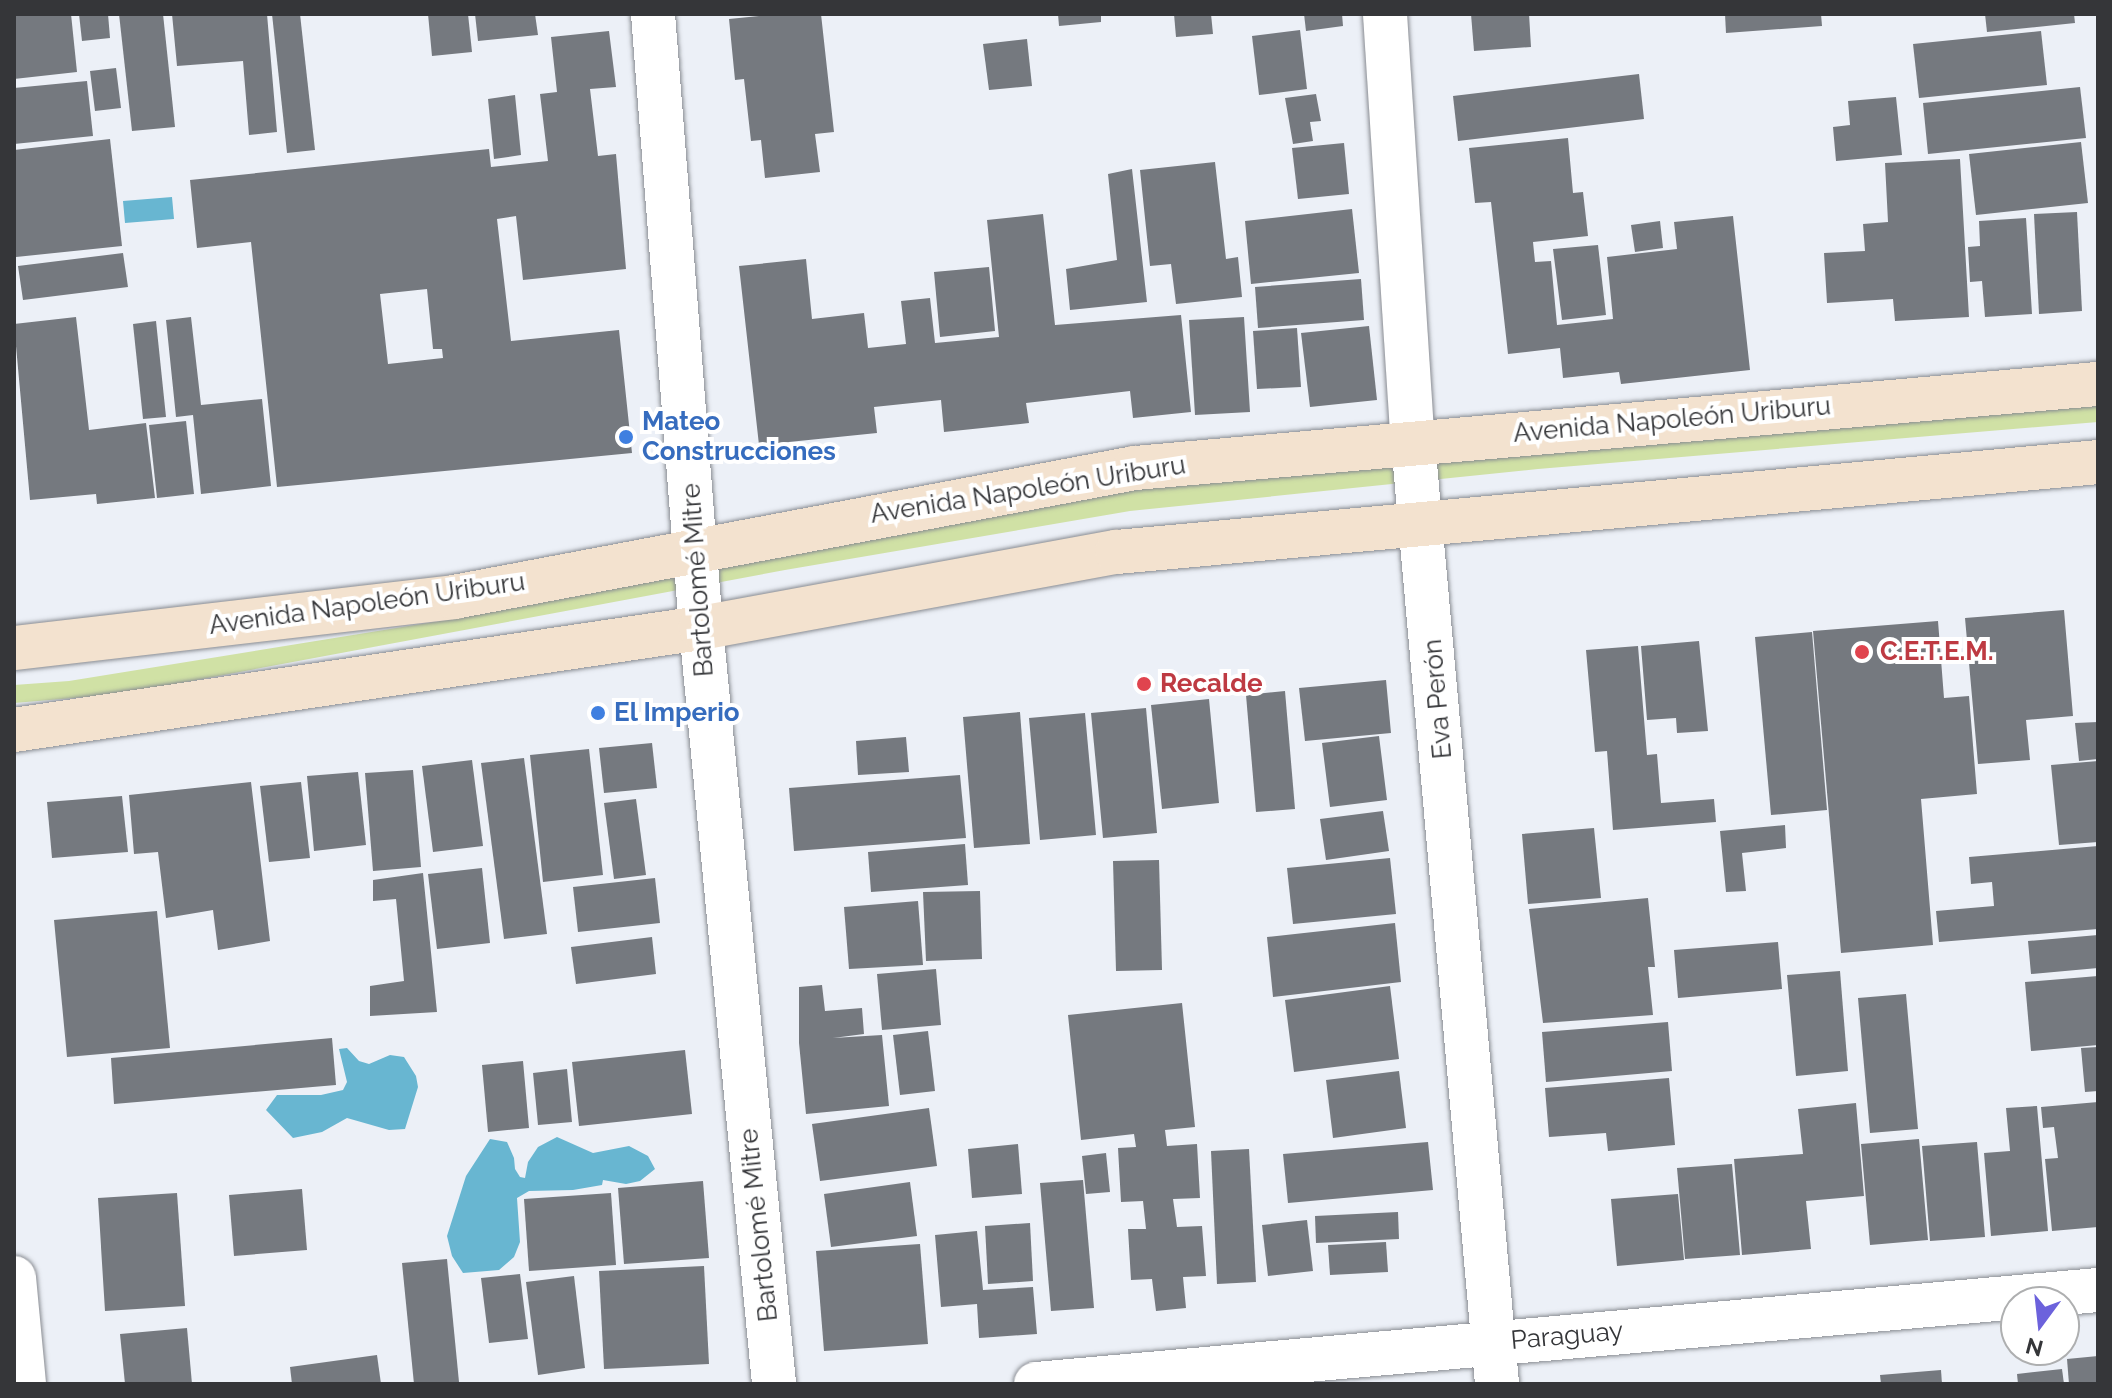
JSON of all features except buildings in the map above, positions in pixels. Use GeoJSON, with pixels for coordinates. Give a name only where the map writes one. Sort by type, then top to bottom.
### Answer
{"type":"FeatureCollection","features":[{"type":"Feature","properties":{"kind":"main road","name":"Avenida Napoleón Uriburu"},"geometry":{"type":"LineString","coordinates":[[14,648],[454,597],[1135,468],[2098,384]]}},
{"type":"Feature","properties":{"kind":"main road"},"geometry":{"type":"LineString","coordinates":[[14,730],[701,628],[1117,552],[2098,462]]}},
{"type":"Feature","properties":{"kind":"street","name":"Bartolomé Mitre"},"geometry":{"type":"LineString","coordinates":[[653,14],[701,628],[774,1384]]}},
{"type":"Feature","properties":{"kind":"street","name":"Eva Perón"},"geometry":{"type":"LineString","coordinates":[[1385,14],[1413,442],[1496,1363]]}},
{"type":"Feature","properties":{"kind":"street"},"geometry":{"type":"LineString","coordinates":[[14,1278],[24,1384]]}},
{"type":"Feature","properties":{"kind":"street","name":"Paraguay"},"geometry":{"type":"LineString","coordinates":[[1036,1384],[1496,1363],[2098,1290]]}},
{"type":"Feature","properties":{"kind":"green space"},"geometry":{"type":"Polygon","coordinates":[[[2098,403],[2098,422],[1538,469],[1130,511],[785,570],[122,694],[14,703],[14,685],[69,681],[458,618],[1129,488],[2098,403]]]}},
{"type":"Feature","properties":{"kind":"water"},"geometry":{"type":"Polygon","coordinates":[[[172,197],[174,219],[125,223],[123,201],[172,197]]]}},
{"type":"Feature","properties":{"kind":"water"},"geometry":{"type":"Polygon","coordinates":[[[347,1048],[359,1061],[369,1064],[390,1055],[404,1057],[416,1076],[418,1087],[405,1129],[389,1130],[347,1118],[322,1132],[293,1138],[266,1110],[277,1095],[321,1095],[343,1090],[347,1082],[339,1049],[347,1048]]]}},
{"type":"Feature","properties":{"kind":"water"},"geometry":{"type":"Polygon","coordinates":[[[557,1137],[593,1153],[629,1146],[648,1156],[655,1169],[640,1181],[626,1184],[603,1180],[602,1185],[573,1190],[529,1191],[517,1198],[520,1242],[514,1257],[499,1270],[463,1273],[452,1256],[447,1236],[466,1176],[490,1139],[507,1142],[515,1169],[520,1177],[525,1178],[528,1162],[538,1147],[557,1137]]]}},
{"type":"Feature","properties":{"kind":"place","name":"Mateo Construcciones"},"geometry":{"type":"Point","coordinates":[626,437]}},
{"type":"Feature","properties":{"kind":"place","name":"C.E.T.E.M."},"geometry":{"type":"Point","coordinates":[1862,652]}},
{"type":"Feature","properties":{"kind":"place","name":"Recalde"},"geometry":{"type":"Point","coordinates":[1144,684]}},
{"type":"Feature","properties":{"kind":"place","name":"El Imperio"},"geometry":{"type":"Point","coordinates":[598,713]}}]}
